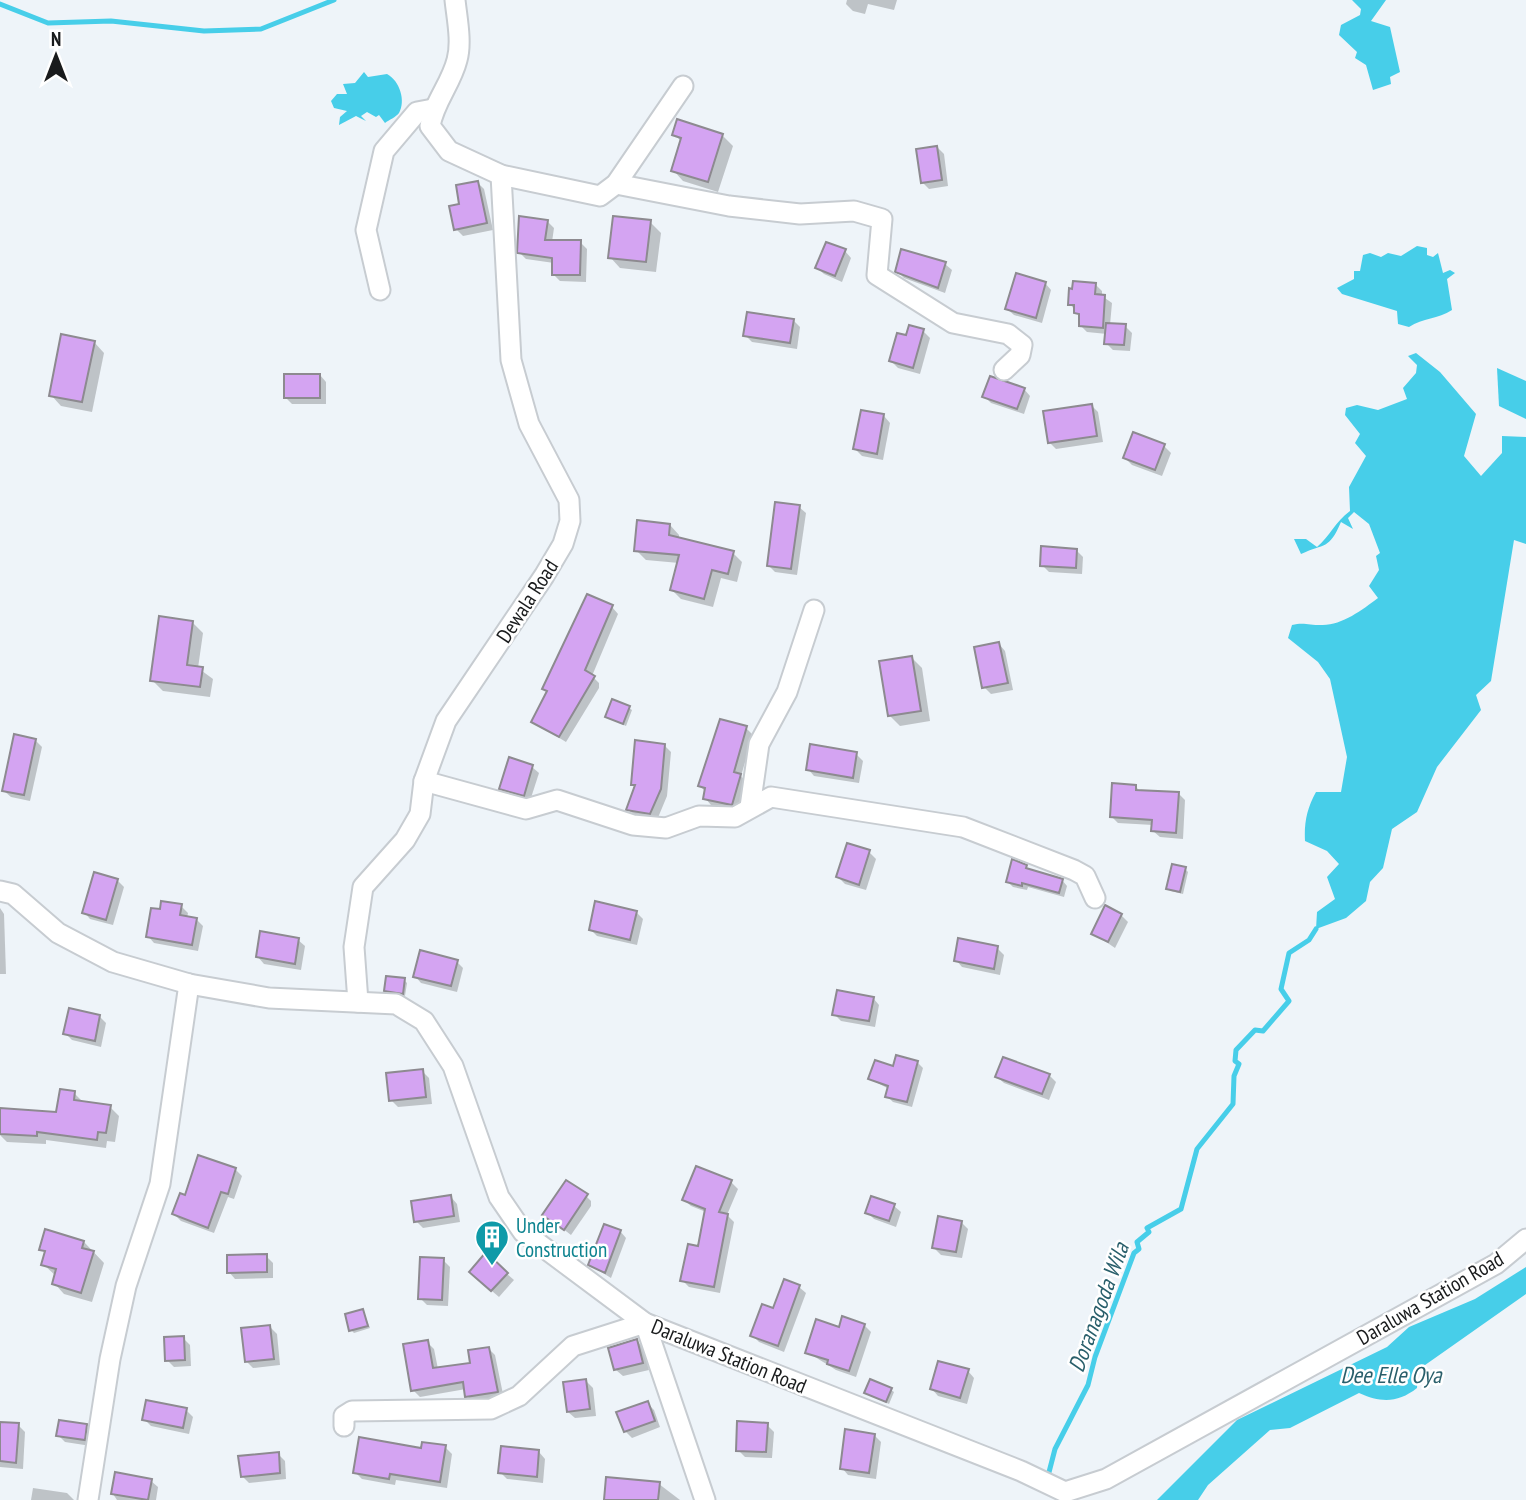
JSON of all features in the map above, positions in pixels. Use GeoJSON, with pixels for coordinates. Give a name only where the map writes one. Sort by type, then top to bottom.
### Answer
{"type":"FeatureCollection","features":[{"type":"Feature","properties":{"kind":"street"},"geometry":{"type":"LineString","coordinates":[[455,0],[459,31],[457,60],[433,110],[430,126],[449,150],[501,175],[600,196],[616,184],[683,86]]}},
{"type":"Feature","properties":{"kind":"street"},"geometry":{"type":"LineString","coordinates":[[380,290],[366,230],[384,151],[417,112],[433,110]]}},
{"type":"Feature","properties":{"kind":"street","name":"Dewala Road"},"geometry":{"type":"LineString","coordinates":[[358,1002],[354,947],[363,887],[405,840],[420,814],[424,781],[446,721],[544,576],[563,544],[570,521],[569,500],[529,424],[512,360],[501,175]]}},
{"type":"Feature","properties":{"kind":"street"},"geometry":{"type":"LineString","coordinates":[[616,184],[729,206],[800,214],[854,211],[882,219],[877,275],[953,323],[1008,334],[1022,345],[1020,355],[1004,370]]}},
{"type":"Feature","properties":{"kind":"street"},"geometry":{"type":"LineString","coordinates":[[750,807],[759,744],[787,692],[814,610]]}},
{"type":"Feature","properties":{"kind":"street"},"geometry":{"type":"LineString","coordinates":[[424,781],[526,809],[557,800],[633,825],[666,828],[699,816],[735,817],[771,797],[964,827],[1085,876],[1094,898]]}},
{"type":"Feature","properties":{"kind":"street","name":"Daraluwa Station Road"},"geometry":{"type":"LineString","coordinates":[[0,891],[13,894],[58,933],[113,962],[189,984],[270,998],[396,1004],[424,1021],[453,1066],[499,1197],[523,1232],[645,1323],[1021,1471],[1065,1492],[1106,1479],[1496,1264],[1526,1239]]}},
{"type":"Feature","properties":{"kind":"street"},"geometry":{"type":"LineString","coordinates":[[88,1500],[110,1359],[121,1310],[160,1184],[189,984]]}},
{"type":"Feature","properties":{"kind":"street"},"geometry":{"type":"LineString","coordinates":[[344,1426],[344,1416],[352,1411],[491,1409],[519,1396],[573,1346],[645,1323],[705,1500]]}},
{"type":"Feature","properties":{"kind":"water"},"geometry":{"type":"Polygon","coordinates":[[[1352,0],[1386,0],[1371,21],[1390,27],[1400,72],[1390,77],[1391,84],[1373,90],[1366,65],[1355,58],[1357,52],[1339,35],[1341,25],[1360,15],[1361,9],[1352,0]]]}},
{"type":"Feature","properties":{"kind":"water"},"geometry":{"type":"Polygon","coordinates":[[[364,72],[368,77],[387,74],[392,77],[402,97],[399,113],[385,123],[379,115],[376,117],[367,112],[361,116],[366,121],[356,116],[339,125],[340,117],[347,111],[334,108],[331,101],[337,94],[347,94],[343,84],[355,83],[364,72]]]}},
{"type":"Feature","properties":{"kind":"water"},"geometry":{"type":"Polygon","coordinates":[[[1417,246],[1427,248],[1427,255],[1433,257],[1438,253],[1443,273],[1450,270],[1455,273],[1447,279],[1452,310],[1447,313],[1409,327],[1398,324],[1397,311],[1342,294],[1337,288],[1354,279],[1354,271],[1360,271],[1363,255],[1370,253],[1381,257],[1388,253],[1401,256],[1417,246]]]}},
{"type":"Feature","properties":{"kind":"water"},"geometry":{"type":"Polygon","coordinates":[[[1416,353],[1440,372],[1476,414],[1464,456],[1481,476],[1502,453],[1502,436],[1526,437],[1526,544],[1514,540],[1491,681],[1476,695],[1481,710],[1437,767],[1417,812],[1392,829],[1383,868],[1370,882],[1366,901],[1346,918],[1316,929],[1317,912],[1335,899],[1327,877],[1339,864],[1327,851],[1305,841],[1307,816],[1316,792],[1341,792],[1347,757],[1330,679],[1318,662],[1288,638],[1292,625],[1336,623],[1378,598],[1369,586],[1379,570],[1376,556],[1380,553],[1369,524],[1354,512],[1348,518],[1353,529],[1341,522],[1329,542],[1321,546],[1301,554],[1294,539],[1306,539],[1317,547],[1350,511],[1349,487],[1366,456],[1355,443],[1360,434],[1345,415],[1346,408],[1357,405],[1378,410],[1407,399],[1403,388],[1416,373],[1417,365],[1408,356],[1416,353]]]}},
{"type":"Feature","properties":{"kind":"water"},"geometry":{"type":"Polygon","coordinates":[[[1497,368],[1526,381],[1526,419],[1499,406],[1497,368]]]}},
{"type":"Feature","properties":{"kind":"water","name":"Dee Elle Oya"},"geometry":{"type":"Polygon","coordinates":[[[1526,1267],[1526,1294],[1418,1370],[1417,1388],[1410,1393],[1396,1399],[1382,1400],[1359,1393],[1290,1428],[1270,1430],[1208,1485],[1198,1500],[1157,1500],[1237,1420],[1387,1347],[1409,1327],[1475,1299],[1526,1267]]]}},
{"type":"Feature","properties":{"kind":"building"},"geometry":{"type":"Polygon","coordinates":[[[677,119],[723,134],[708,182],[671,171],[681,138],[672,135],[677,119]]]}},
{"type":"Feature","properties":{"kind":"building"},"geometry":{"type":"Polygon","coordinates":[[[937,146],[942,180],[921,183],[916,149],[937,146]]]}},
{"type":"Feature","properties":{"kind":"building"},"geometry":{"type":"Polygon","coordinates":[[[478,181],[487,223],[454,230],[449,206],[459,204],[456,185],[478,181]]]}},
{"type":"Feature","properties":{"kind":"building"},"geometry":{"type":"Polygon","coordinates":[[[519,216],[548,220],[545,240],[581,240],[580,275],[552,275],[552,258],[517,253],[519,216]]]}},
{"type":"Feature","properties":{"kind":"building"},"geometry":{"type":"Polygon","coordinates":[[[613,216],[651,220],[646,262],[608,258],[613,216]]]}},
{"type":"Feature","properties":{"kind":"building"},"geometry":{"type":"Polygon","coordinates":[[[826,242],[846,249],[835,276],[815,268],[826,242]]]}},
{"type":"Feature","properties":{"kind":"building"},"geometry":{"type":"Polygon","coordinates":[[[901,249],[946,262],[938,288],[895,272],[901,249]]]}},
{"type":"Feature","properties":{"kind":"building"},"geometry":{"type":"Polygon","coordinates":[[[1016,273],[1046,282],[1036,318],[1005,309],[1016,273]]]}},
{"type":"Feature","properties":{"kind":"building"},"geometry":{"type":"Polygon","coordinates":[[[1073,281],[1096,283],[1095,294],[1105,295],[1103,328],[1079,326],[1079,314],[1074,313],[1074,305],[1068,305],[1069,288],[1072,289],[1073,281]]]}},
{"type":"Feature","properties":{"kind":"building"},"geometry":{"type":"Polygon","coordinates":[[[747,312],[794,319],[790,343],[743,336],[747,312]]]}},
{"type":"Feature","properties":{"kind":"building"},"geometry":{"type":"Polygon","coordinates":[[[1106,323],[1126,324],[1124,345],[1104,344],[1106,323]]]}},
{"type":"Feature","properties":{"kind":"building"},"geometry":{"type":"Polygon","coordinates":[[[909,325],[924,329],[913,368],[889,361],[897,333],[906,335],[909,325]]]}},
{"type":"Feature","properties":{"kind":"building"},"geometry":{"type":"Polygon","coordinates":[[[61,334],[95,341],[82,402],[49,396],[61,334]]]}},
{"type":"Feature","properties":{"kind":"building"},"geometry":{"type":"Polygon","coordinates":[[[284,374],[320,374],[320,398],[284,398],[284,374]]]}},
{"type":"Feature","properties":{"kind":"building"},"geometry":{"type":"Polygon","coordinates":[[[990,376],[1025,388],[1017,409],[982,397],[990,376]]]}},
{"type":"Feature","properties":{"kind":"building"},"geometry":{"type":"Polygon","coordinates":[[[1092,404],[1097,436],[1048,443],[1043,411],[1092,404]]]}},
{"type":"Feature","properties":{"kind":"building"},"geometry":{"type":"Polygon","coordinates":[[[861,410],[884,414],[877,454],[853,449],[861,410]]]}},
{"type":"Feature","properties":{"kind":"building"},"geometry":{"type":"Polygon","coordinates":[[[1133,432],[1165,444],[1155,470],[1123,458],[1133,432]]]}},
{"type":"Feature","properties":{"kind":"building"},"geometry":{"type":"Polygon","coordinates":[[[775,502],[800,505],[791,569],[767,566],[775,502]]]}},
{"type":"Feature","properties":{"kind":"building"},"geometry":{"type":"Polygon","coordinates":[[[637,520],[670,524],[669,535],[734,551],[728,574],[712,570],[704,599],[670,590],[679,555],[634,551],[637,520]]]}},
{"type":"Feature","properties":{"kind":"building"},"geometry":{"type":"Polygon","coordinates":[[[1041,546],[1077,549],[1076,568],[1040,566],[1041,546]]]}},
{"type":"Feature","properties":{"kind":"building"},"geometry":{"type":"Polygon","coordinates":[[[587,594],[613,605],[585,670],[595,676],[559,737],[531,722],[547,691],[542,689],[587,594]]]}},
{"type":"Feature","properties":{"kind":"building"},"geometry":{"type":"Polygon","coordinates":[[[159,616],[193,621],[187,665],[203,667],[200,687],[150,681],[159,616]]]}},
{"type":"Feature","properties":{"kind":"building"},"geometry":{"type":"Polygon","coordinates":[[[999,642],[1008,683],[982,688],[974,647],[999,642]]]}},
{"type":"Feature","properties":{"kind":"building"},"geometry":{"type":"Polygon","coordinates":[[[912,656],[921,711],[888,716],[879,661],[912,656]]]}},
{"type":"Feature","properties":{"kind":"building"},"geometry":{"type":"Polygon","coordinates":[[[612,699],[630,706],[623,724],[605,717],[612,699]]]}},
{"type":"Feature","properties":{"kind":"building"},"geometry":{"type":"Polygon","coordinates":[[[720,719],[747,726],[734,772],[741,774],[732,805],[703,799],[705,788],[698,786],[720,719]]]}},
{"type":"Feature","properties":{"kind":"building"},"geometry":{"type":"Polygon","coordinates":[[[14,734],[36,739],[24,795],[2,791],[14,734]]]}},
{"type":"Feature","properties":{"kind":"building"},"geometry":{"type":"Polygon","coordinates":[[[635,740],[665,744],[661,789],[650,814],[626,810],[635,785],[631,785],[635,740]]]}},
{"type":"Feature","properties":{"kind":"building"},"geometry":{"type":"Polygon","coordinates":[[[810,744],[857,752],[853,778],[806,770],[810,744]]]}},
{"type":"Feature","properties":{"kind":"building"},"geometry":{"type":"Polygon","coordinates":[[[509,757],[533,765],[524,796],[499,789],[509,757]]]}},
{"type":"Feature","properties":{"kind":"building"},"geometry":{"type":"Polygon","coordinates":[[[1112,783],[1136,785],[1136,790],[1179,792],[1176,833],[1151,831],[1152,820],[1110,817],[1112,783]]]}},
{"type":"Feature","properties":{"kind":"building"},"geometry":{"type":"Polygon","coordinates":[[[847,843],[870,850],[859,885],[836,877],[847,843]]]}},
{"type":"Feature","properties":{"kind":"building"},"geometry":{"type":"Polygon","coordinates":[[[1012,859],[1027,865],[1026,868],[1063,879],[1059,893],[1022,883],[1022,886],[1006,882],[1012,859]]]}},
{"type":"Feature","properties":{"kind":"building"},"geometry":{"type":"Polygon","coordinates":[[[1172,864],[1186,867],[1180,892],[1166,889],[1172,864]]]}},
{"type":"Feature","properties":{"kind":"building"},"geometry":{"type":"Polygon","coordinates":[[[94,872],[118,879],[106,920],[82,913],[94,872]]]}},
{"type":"Feature","properties":{"kind":"building"},"geometry":{"type":"Polygon","coordinates":[[[161,901],[182,904],[180,915],[197,918],[192,945],[146,937],[151,908],[160,909],[161,901]]]}},
{"type":"Feature","properties":{"kind":"building"},"geometry":{"type":"Polygon","coordinates":[[[595,901],[637,911],[630,940],[589,930],[595,901]]]}},
{"type":"Feature","properties":{"kind":"building"},"geometry":{"type":"Polygon","coordinates":[[[1105,905],[1122,914],[1108,942],[1091,934],[1105,905]]]}},
{"type":"Feature","properties":{"kind":"building"},"geometry":{"type":"Polygon","coordinates":[[[260,931],[299,938],[295,964],[256,957],[260,931]]]}},
{"type":"Feature","properties":{"kind":"building"},"geometry":{"type":"Polygon","coordinates":[[[958,938],[998,946],[994,969],[954,961],[958,938]]]}},
{"type":"Feature","properties":{"kind":"building"},"geometry":{"type":"Polygon","coordinates":[[[420,950],[458,960],[451,986],[413,977],[420,950]]]}},
{"type":"Feature","properties":{"kind":"building"},"geometry":{"type":"Polygon","coordinates":[[[386,976],[405,978],[403,994],[384,991],[386,976]]]}},
{"type":"Feature","properties":{"kind":"building"},"geometry":{"type":"Polygon","coordinates":[[[837,990],[874,997],[869,1021],[832,1015],[837,990]]]}},
{"type":"Feature","properties":{"kind":"building"},"geometry":{"type":"Polygon","coordinates":[[[69,1008],[100,1015],[95,1041],[63,1034],[69,1008]]]}},
{"type":"Feature","properties":{"kind":"building"},"geometry":{"type":"Polygon","coordinates":[[[896,1055],[918,1061],[907,1102],[885,1097],[888,1086],[868,1079],[875,1060],[893,1066],[896,1055]]]}},
{"type":"Feature","properties":{"kind":"building"},"geometry":{"type":"Polygon","coordinates":[[[1003,1057],[1050,1074],[1042,1094],[995,1077],[1003,1057]]]}},
{"type":"Feature","properties":{"kind":"building"},"geometry":{"type":"Polygon","coordinates":[[[423,1069],[426,1097],[389,1101],[386,1073],[423,1069]]]}},
{"type":"Feature","properties":{"kind":"building"},"geometry":{"type":"Polygon","coordinates":[[[60,1089],[75,1091],[74,1100],[111,1105],[106,1133],[98,1132],[97,1140],[37,1132],[37,1136],[0,1134],[0,1108],[56,1112],[60,1089]]]}},
{"type":"Feature","properties":{"kind":"building"},"geometry":{"type":"Polygon","coordinates":[[[198,1155],[236,1168],[228,1194],[221,1192],[208,1228],[172,1214],[180,1193],[185,1195],[198,1155]]]}},
{"type":"Feature","properties":{"kind":"building"},"geometry":{"type":"Polygon","coordinates":[[[696,1166],[732,1180],[719,1212],[728,1214],[714,1287],[680,1281],[688,1244],[698,1246],[705,1209],[682,1200],[696,1166]]]}},
{"type":"Feature","properties":{"kind":"building"},"geometry":{"type":"Polygon","coordinates":[[[566,1180],[588,1194],[564,1230],[542,1215],[566,1180]]]}},
{"type":"Feature","properties":{"kind":"building"},"geometry":{"type":"Polygon","coordinates":[[[451,1195],[454,1216],[414,1222],[411,1201],[451,1195]]]}},
{"type":"Feature","properties":{"kind":"building"},"geometry":{"type":"Polygon","coordinates":[[[871,1196],[895,1204],[889,1221],[865,1213],[871,1196]]]}},
{"type":"Feature","properties":{"kind":"building"},"geometry":{"type":"Polygon","coordinates":[[[938,1216],[962,1221],[956,1252],[932,1248],[938,1216]]]}},
{"type":"Feature","properties":{"kind":"building"},"geometry":{"type":"Polygon","coordinates":[[[604,1224],[621,1230],[605,1273],[588,1265],[604,1224]]]}},
{"type":"Feature","properties":{"kind":"building"},"geometry":{"type":"Polygon","coordinates":[[[45,1229],[84,1241],[82,1248],[94,1251],[81,1293],[52,1284],[56,1269],[41,1265],[45,1251],[39,1250],[45,1229]]]}},
{"type":"Feature","properties":{"kind":"building","name":"Under Construction"},"geometry":{"type":"Polygon","coordinates":[[[486,1252],[508,1273],[491,1291],[469,1272],[486,1252]]]}},
{"type":"Feature","properties":{"kind":"building"},"geometry":{"type":"Polygon","coordinates":[[[267,1254],[267,1272],[227,1273],[227,1255],[267,1254]]]}},
{"type":"Feature","properties":{"kind":"building"},"geometry":{"type":"Polygon","coordinates":[[[420,1257],[444,1258],[442,1300],[418,1299],[420,1257]]]}},
{"type":"Feature","properties":{"kind":"building"},"geometry":{"type":"Polygon","coordinates":[[[784,1279],[800,1285],[778,1346],[750,1336],[762,1304],[773,1308],[784,1279]]]}},
{"type":"Feature","properties":{"kind":"building"},"geometry":{"type":"Polygon","coordinates":[[[363,1309],[368,1326],[349,1331],[345,1314],[363,1309]]]}},
{"type":"Feature","properties":{"kind":"building"},"geometry":{"type":"Polygon","coordinates":[[[842,1316],[865,1324],[849,1371],[827,1364],[828,1360],[805,1353],[816,1319],[839,1327],[842,1316]]]}},
{"type":"Feature","properties":{"kind":"building"},"geometry":{"type":"Polygon","coordinates":[[[270,1325],[274,1359],[245,1362],[241,1328],[270,1325]]]}},
{"type":"Feature","properties":{"kind":"building"},"geometry":{"type":"Polygon","coordinates":[[[184,1336],[185,1360],[165,1361],[164,1337],[184,1336]]]}},
{"type":"Feature","properties":{"kind":"building"},"geometry":{"type":"Polygon","coordinates":[[[637,1339],[643,1363],[614,1370],[608,1348],[637,1339]]]}},
{"type":"Feature","properties":{"kind":"building"},"geometry":{"type":"Polygon","coordinates":[[[428,1340],[433,1368],[470,1363],[468,1350],[489,1347],[498,1392],[465,1397],[463,1382],[411,1391],[403,1344],[428,1340]]]}},
{"type":"Feature","properties":{"kind":"building"},"geometry":{"type":"Polygon","coordinates":[[[938,1361],[969,1369],[960,1398],[930,1389],[938,1361]]]}},
{"type":"Feature","properties":{"kind":"building"},"geometry":{"type":"Polygon","coordinates":[[[586,1379],[590,1409],[567,1412],[563,1382],[586,1379]]]}},
{"type":"Feature","properties":{"kind":"building"},"geometry":{"type":"Polygon","coordinates":[[[870,1379],[892,1388],[886,1402],[864,1393],[870,1379]]]}},
{"type":"Feature","properties":{"kind":"building"},"geometry":{"type":"Polygon","coordinates":[[[146,1400],[187,1408],[183,1428],[142,1420],[146,1400]]]}},
{"type":"Feature","properties":{"kind":"building"},"geometry":{"type":"Polygon","coordinates":[[[648,1401],[655,1421],[624,1432],[616,1412],[648,1401]]]}},
{"type":"Feature","properties":{"kind":"building"},"geometry":{"type":"Polygon","coordinates":[[[59,1420],[87,1424],[85,1440],[56,1436],[59,1420]]]}},
{"type":"Feature","properties":{"kind":"building"},"geometry":{"type":"Polygon","coordinates":[[[737,1421],[768,1423],[766,1452],[736,1451],[737,1421]]]}},
{"type":"Feature","properties":{"kind":"building"},"geometry":{"type":"Polygon","coordinates":[[[0,1422],[19,1423],[16,1463],[0,1461],[0,1422]]]}},
{"type":"Feature","properties":{"kind":"building"},"geometry":{"type":"Polygon","coordinates":[[[845,1429],[875,1434],[869,1473],[840,1469],[845,1429]]]}},
{"type":"Feature","properties":{"kind":"building"},"geometry":{"type":"Polygon","coordinates":[[[359,1437],[421,1448],[422,1442],[446,1445],[440,1482],[390,1474],[389,1479],[353,1473],[359,1437]]]}},
{"type":"Feature","properties":{"kind":"building"},"geometry":{"type":"Polygon","coordinates":[[[501,1446],[539,1450],[537,1477],[498,1473],[501,1446]]]}},
{"type":"Feature","properties":{"kind":"building"},"geometry":{"type":"Polygon","coordinates":[[[279,1452],[280,1473],[241,1477],[238,1456],[279,1452]]]}},
{"type":"Feature","properties":{"kind":"building"},"geometry":{"type":"Polygon","coordinates":[[[115,1472],[152,1479],[148,1500],[111,1494],[115,1472]]]}},
{"type":"Feature","properties":{"kind":"building"},"geometry":{"type":"Polygon","coordinates":[[[606,1477],[660,1482],[658,1500],[604,1500],[606,1477]]]}},
{"type":"Feature","properties":{"kind":"waterway"},"geometry":{"type":"LineString","coordinates":[[0,4],[48,23],[111,21],[204,31],[261,29],[334,0]]}},
{"type":"Feature","properties":{"kind":"waterway","name":"Doranagoda Wila"},"geometry":{"type":"LineString","coordinates":[[1048,1476],[1055,1449],[1088,1385],[1095,1357],[1134,1253],[1139,1249],[1137,1242],[1149,1232],[1147,1228],[1181,1209],[1197,1149],[1233,1104],[1234,1076],[1239,1064],[1235,1061],[1236,1050],[1255,1030],[1263,1031],[1289,1001],[1281,989],[1289,953],[1309,940],[1316,929]]}},
{"type":"Feature","properties":{"kind":"place","name":"Under Construction"},"geometry":{"type":"Point","coordinates":[492,1267]}}]}
